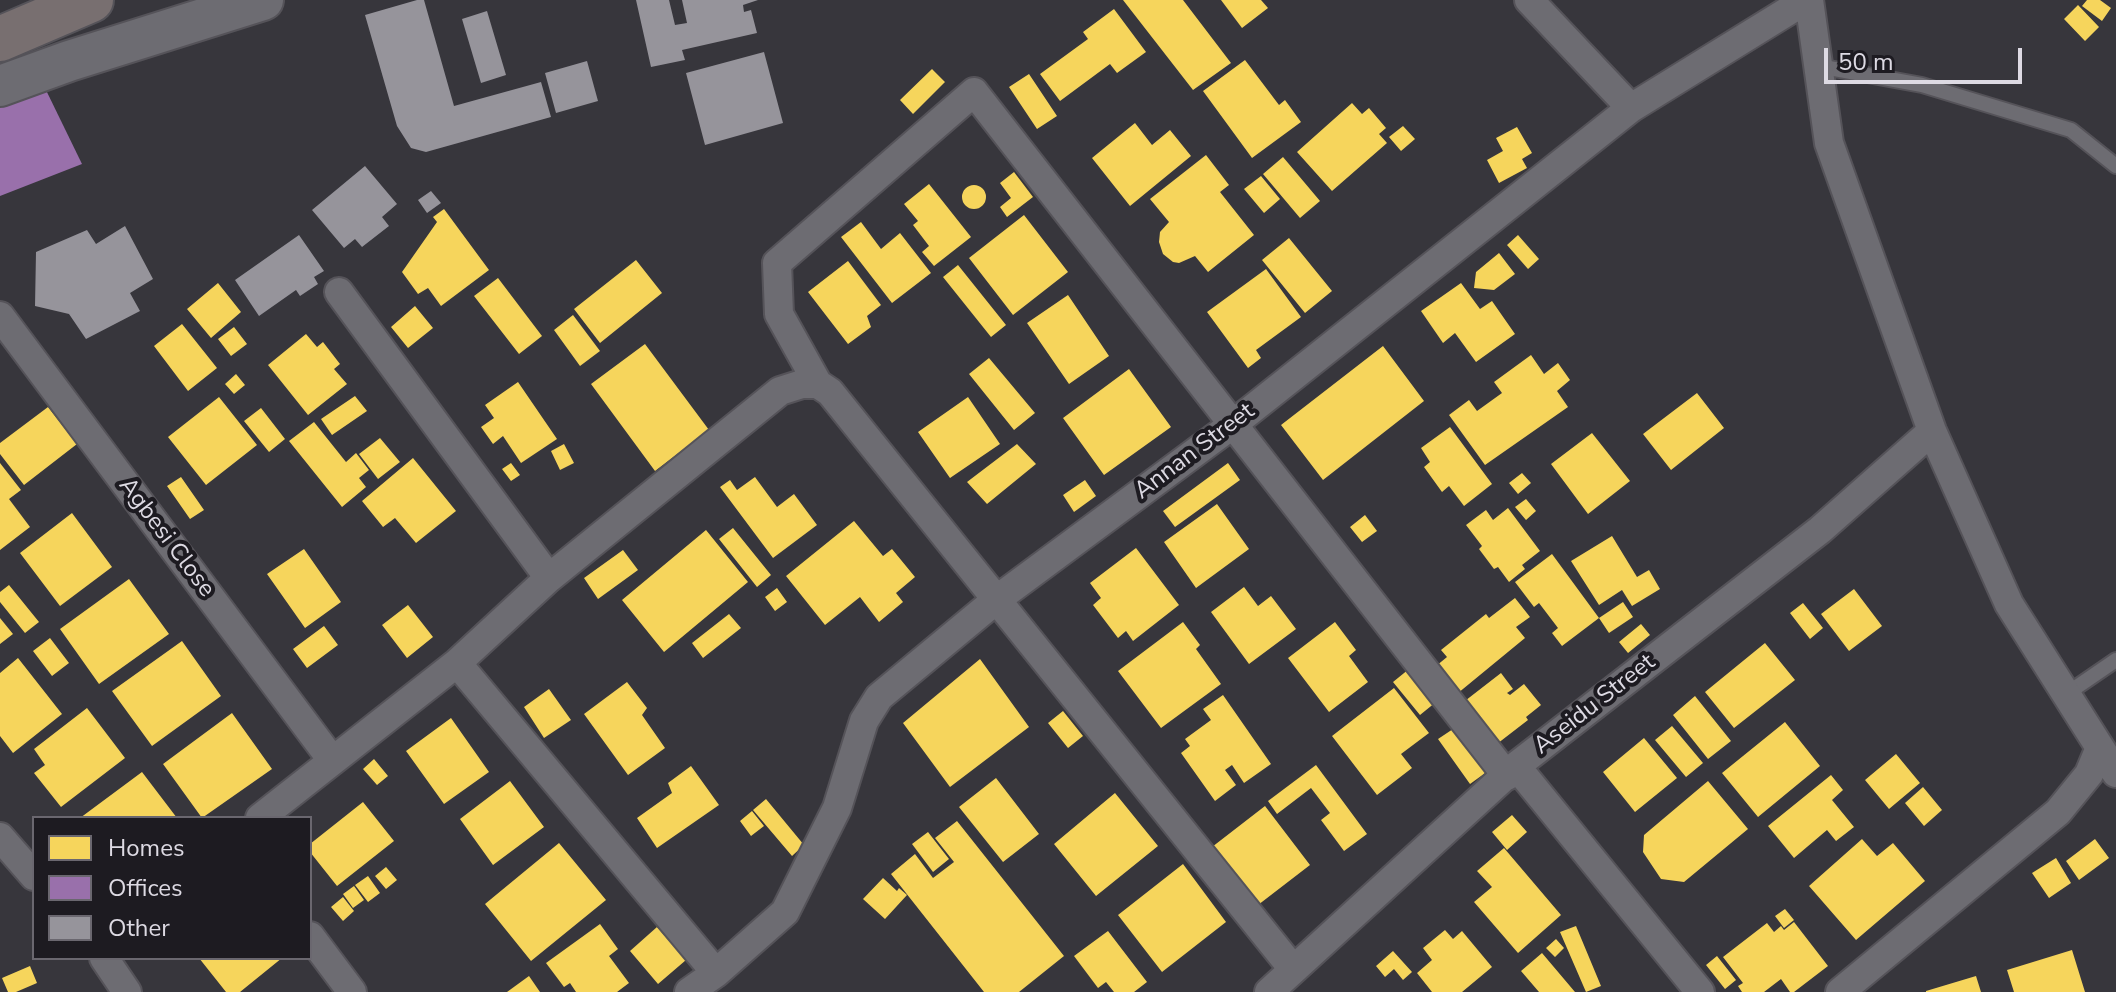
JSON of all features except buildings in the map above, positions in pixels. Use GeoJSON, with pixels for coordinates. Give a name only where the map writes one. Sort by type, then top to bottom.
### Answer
{"type":"FeatureCollection","features":[{"type":"Feature","properties":{"kind":"highway"},"geometry":{"type":"LineString","coordinates":[[0,39],[91,0]]}},
{"type":"Feature","properties":{"kind":"street"},"geometry":{"type":"LineString","coordinates":[[0,86],[263,0]]}},
{"type":"Feature","properties":{"kind":"street"},"geometry":{"type":"LineString","coordinates":[[1529,0],[1631,108]]}},
{"type":"Feature","properties":{"kind":"street"},"geometry":{"type":"LineString","coordinates":[[1807,0],[1829,143],[1932,431],[2009,604],[2108,762],[2089,774],[2058,812],[1840,992]]}},
{"type":"Feature","properties":{"kind":"street","name":"Annan Street"},"geometry":{"type":"LineString","coordinates":[[689,992],[716,973],[785,912],[837,808],[864,721],[879,697],[996,600],[1232,425],[1631,108],[1807,0]]}},
{"type":"Feature","properties":{"kind":"street"},"geometry":{"type":"LineString","coordinates":[[1293,969],[830,392],[818,384],[779,314],[777,263],[974,92],[1232,425],[1512,771],[1700,992]]}},
{"type":"Feature","properties":{"kind":"street"},"geometry":{"type":"LineString","coordinates":[[339,292],[549,578]]}},
{"type":"Feature","properties":{"kind":"street","name":"Agbesi Close"},"geometry":{"type":"LineString","coordinates":[[0,316],[332,760]]}},
{"type":"Feature","properties":{"kind":"street"},"geometry":{"type":"LineString","coordinates":[[262,816],[457,663],[549,578],[780,391],[802,384],[818,384]]}},
{"type":"Feature","properties":{"kind":"street","name":"Aseidu Street"},"geometry":{"type":"LineString","coordinates":[[1269,992],[1512,771],[1820,530],[1932,431]]}},
{"type":"Feature","properties":{"kind":"street"},"geometry":{"type":"LineString","coordinates":[[457,663],[716,973]]}},
{"type":"Feature","properties":{"kind":"street"},"geometry":{"type":"LineString","coordinates":[[0,837],[32,874]]}},
{"type":"Feature","properties":{"kind":"street"},"geometry":{"type":"LineString","coordinates":[[312,939],[352,992]]}},
{"type":"Feature","properties":{"kind":"street"},"geometry":{"type":"LineString","coordinates":[[105,960],[127,992]]}},
{"type":"Feature","properties":{"kind":"lane"},"geometry":{"type":"LineString","coordinates":[[1818,66],[1922,85],[2071,130],[2115,164]]}},
{"type":"Feature","properties":{"kind":"lane"},"geometry":{"type":"LineString","coordinates":[[2065,695],[2116,660]]}}]}
